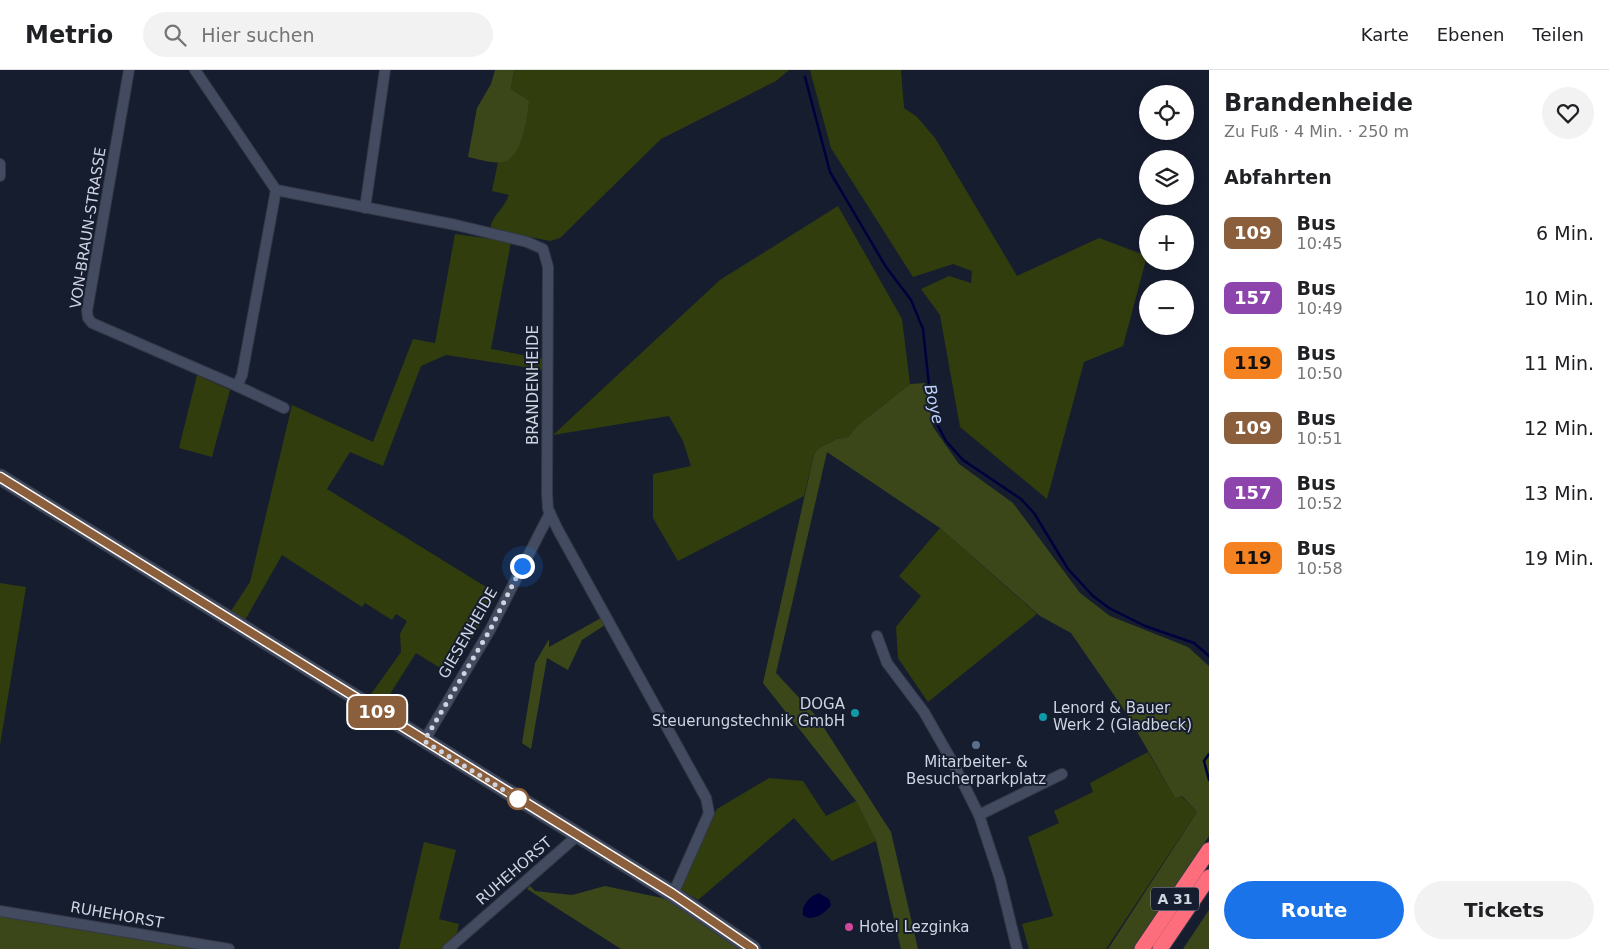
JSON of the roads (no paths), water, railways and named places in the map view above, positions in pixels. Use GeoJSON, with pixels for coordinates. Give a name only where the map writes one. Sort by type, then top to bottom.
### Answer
{"type":"FeatureCollection","features":[{"type":"Feature","properties":{"kind":"highway","name":"A 31"},"geometry":{"type":"LineString","coordinates":[[1142,949],[1209,850]]}},
{"type":"Feature","properties":{"kind":"highway","name":"A 31"},"geometry":{"type":"LineString","coordinates":[[1160,949],[1209,877]]}},
{"type":"Feature","properties":{"kind":"street","name":"VON-BRAUN-STRASSE"},"geometry":{"type":"LineString","coordinates":[[129,70],[88,318],[100,328],[284,408]]}},
{"type":"Feature","properties":{"kind":"street"},"geometry":{"type":"LineString","coordinates":[[194,70],[276,190],[242,375],[237,386]]}},
{"type":"Feature","properties":{"kind":"street"},"geometry":{"type":"LineString","coordinates":[[365,208],[386,70]]}},
{"type":"Feature","properties":{"kind":"street"},"geometry":{"type":"LineString","coordinates":[[0,164],[0,176]]}},
{"type":"Feature","properties":{"kind":"street","name":"BRANDENHEIDE"},"geometry":{"type":"LineString","coordinates":[[276,190],[465,227],[527,242],[543,249],[548,267],[546,493],[550,513],[706,798],[709,813],[673,894]]}},
{"type":"Feature","properties":{"kind":"street"},"geometry":{"type":"LineString","coordinates":[[0,477],[576,836],[673,894],[753,949]]}},
{"type":"Feature","properties":{"kind":"street","name":"GIESENHEIDE"},"geometry":{"type":"LineString","coordinates":[[424,741],[490,630],[550,513]]}},
{"type":"Feature","properties":{"kind":"street"},"geometry":{"type":"LineString","coordinates":[[877,636],[887,663],[924,712],[953,763],[978,815],[1000,879],[1017,949]]}},
{"type":"Feature","properties":{"kind":"street"},"geometry":{"type":"LineString","coordinates":[[978,815],[1062,774]]}},
{"type":"Feature","properties":{"kind":"street","name":"RUHEHORST"},"geometry":{"type":"LineString","coordinates":[[448,949],[576,836]]}},
{"type":"Feature","properties":{"kind":"street","name":"RUHEHORST"},"geometry":{"type":"LineString","coordinates":[[0,911],[229,949]]}},
{"type":"Feature","properties":{"kind":"waterway","name":"Boye"},"geometry":{"type":"LineString","coordinates":[[805,77],[830,172],[886,267],[911,300],[923,329],[931,404],[936,422],[946,441],[963,460],[1021,499],[1034,513],[1068,569],[1093,596],[1109,608],[1145,626],[1194,643],[1209,656]]}},
{"type":"Feature","properties":{"kind":"waterway","name":"Boye"},"geometry":{"type":"LineString","coordinates":[[1209,754],[1204,761],[1209,780]]}},
{"type":"Feature","properties":{"kind":"place","name":"DOGA Steuerungstechnik GmbH"},"geometry":{"type":"Point","coordinates":[855,713]}},
{"type":"Feature","properties":{"kind":"place","name":"Lenord & Bauer Werk 2 (Gladbeck)"},"geometry":{"type":"Point","coordinates":[1043,717]}},
{"type":"Feature","properties":{"kind":"place","name":"Mitarbeiter- & Besucherparkplatz"},"geometry":{"type":"Point","coordinates":[976,745]}},
{"type":"Feature","properties":{"kind":"place","name":"Hotel Lezginka"},"geometry":{"type":"Point","coordinates":[849,927]}}]}
